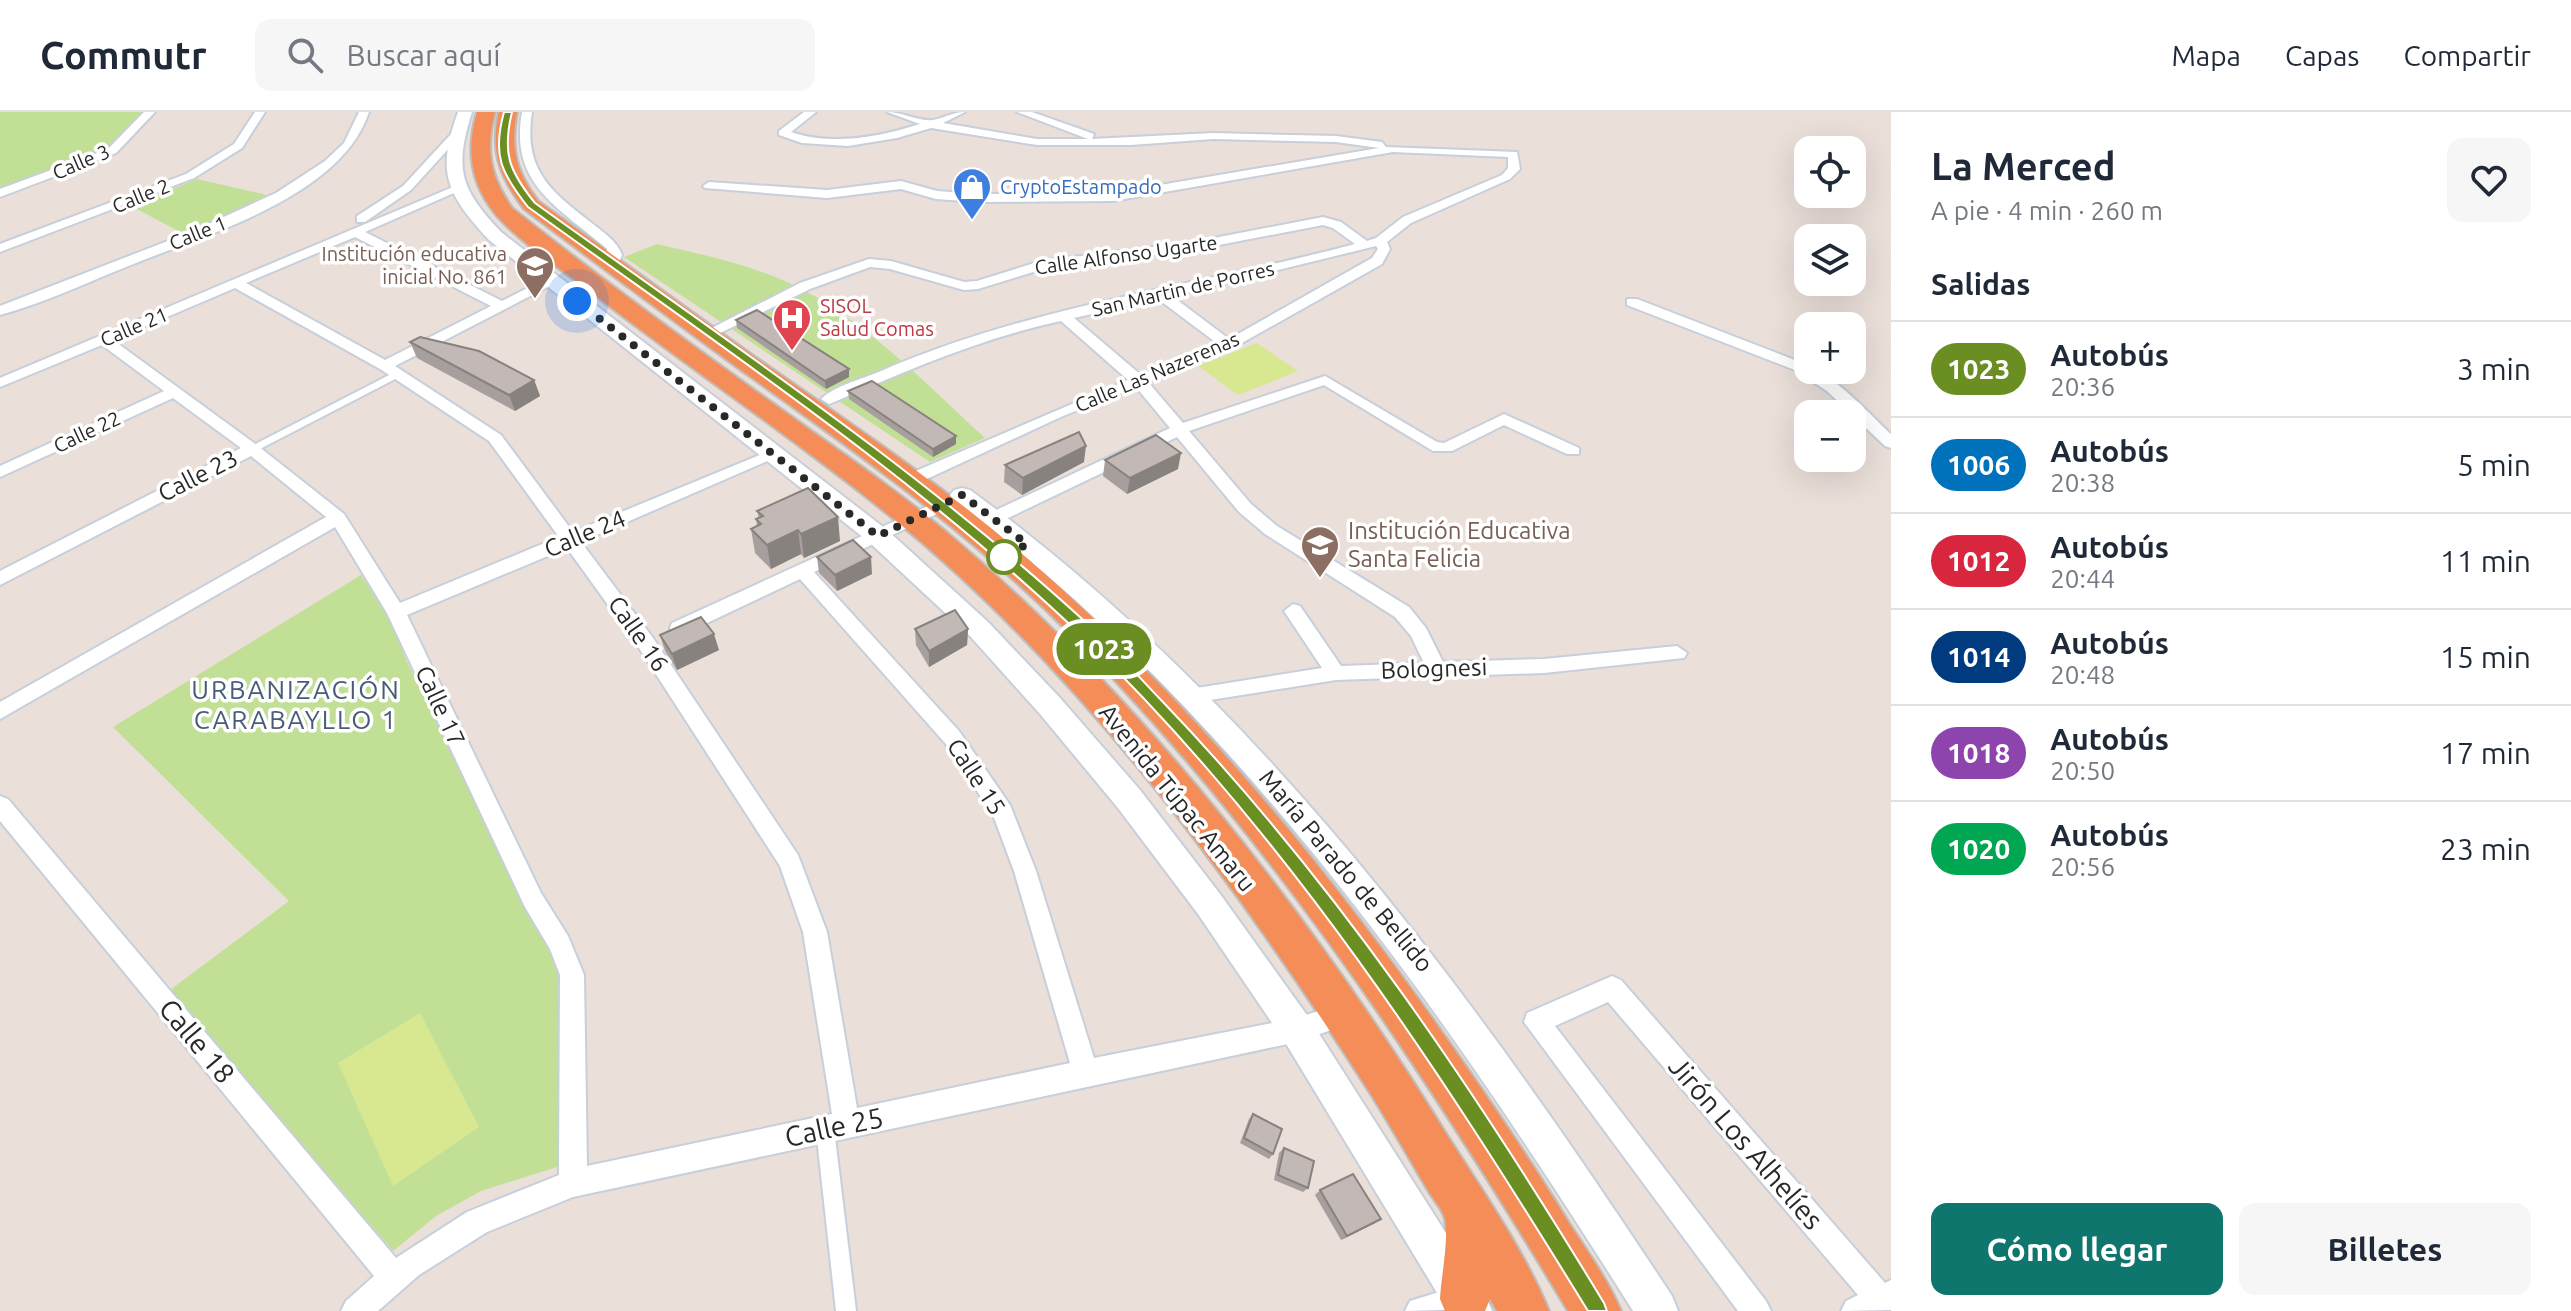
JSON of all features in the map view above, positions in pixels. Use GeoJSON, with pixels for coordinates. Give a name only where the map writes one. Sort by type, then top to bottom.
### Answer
{"type":"FeatureCollection","features":[{"type":"Feature","properties":{"kind":"highway","name":"Avenida Túpac Amaru"},"geometry":{"type":"LineString","coordinates":[[486,112],[478,138],[478,162],[486,187],[505,212],[680,347],[957,513],[1015,613],[1088,688],[1150,760],[1254,891],[1342,1015],[1469,1211],[1524,1311]]}},
{"type":"Feature","properties":{"kind":"highway","name":"Avenida Túpac Amaru"},"geometry":{"type":"LineString","coordinates":[[508,112],[502,135],[503,158],[512,180],[531,205],[957,513],[1053,599],[1205,756],[1300,870],[1431,1051],[1520,1184],[1596,1311]]}},
{"type":"Feature","properties":{"kind":"highway"},"geometry":{"type":"LineString","coordinates":[[1468,1305],[1469,1211]]}},
{"type":"Feature","properties":{"kind":"main road"},"geometry":{"type":"LineString","coordinates":[[457,189],[451,157],[461,124]]}},
{"type":"Feature","properties":{"kind":"main road","name":"Avenida Túpac Amaru"},"geometry":{"type":"LineString","coordinates":[[457,189],[495,236],[878,536],[979,629],[1050,706],[1155,834],[1297,1030],[1468,1305]]}},
{"type":"Feature","properties":{"kind":"main road","name":"María Parado de Bellido"},"geometry":{"type":"LineString","coordinates":[[957,513],[1049,562],[1191,695],[1304,816],[1442,988],[1519,1099],[1657,1311]]}},
{"type":"Feature","properties":{"kind":"street","name":"Calle 3"},"geometry":{"type":"LineString","coordinates":[[0,193],[112,151],[150,112]]}},
{"type":"Feature","properties":{"kind":"street","name":"Calle 2"},"geometry":{"type":"LineString","coordinates":[[0,248],[190,176],[238,146],[260,112]]}},
{"type":"Feature","properties":{"kind":"street","name":"Calle 1"},"geometry":{"type":"LineString","coordinates":[[0,311],[193,236],[272,199],[299,183],[346,147],[357,133],[364,112]]}},
{"type":"Feature","properties":{"kind":"street"},"geometry":{"type":"LineString","coordinates":[[527,112],[521,145],[528,168],[545,189],[613,247],[616,255],[612,265]]}},
{"type":"Feature","properties":{"kind":"street"},"geometry":{"type":"LineString","coordinates":[[811,112],[783,133],[825,141],[865,141],[933,125],[960,112]]}},
{"type":"Feature","properties":{"kind":"street"},"geometry":{"type":"LineString","coordinates":[[892,112],[933,125],[1037,142],[1131,142],[1213,136],[1336,139],[1377,143],[1393,149]]}},
{"type":"Feature","properties":{"kind":"street"},"geometry":{"type":"LineString","coordinates":[[1022,112],[1104,141]]}},
{"type":"Feature","properties":{"kind":"street","name":"Calle 21"},"geometry":{"type":"LineString","coordinates":[[267,270],[388,202],[407,188],[461,124]]}},
{"type":"Feature","properties":{"kind":"street"},"geometry":{"type":"LineString","coordinates":[[709,186],[827,194],[901,185],[936,195],[978,198],[1113,197],[1393,149]]}},
{"type":"Feature","properties":{"kind":"street","name":"San Martin de Porres"},"geometry":{"type":"LineString","coordinates":[[829,399],[973,340],[1373,243],[1407,220],[1506,177],[1514,169],[1513,154],[1393,149]]}},
{"type":"Feature","properties":{"kind":"street","name":"Calle 21"},"geometry":{"type":"LineString","coordinates":[[0,383],[457,189]]}},
{"type":"Feature","properties":{"kind":"street","name":"Calle Alfonso Ugarte"},"geometry":{"type":"LineString","coordinates":[[707,334],[805,286],[869,263],[879,262],[964,286],[978,285],[1041,265],[1193,246],[1323,221],[1373,243]]}},
{"type":"Feature","properties":{"kind":"street"},"geometry":{"type":"LineString","coordinates":[[355,232],[503,307]]}},
{"type":"Feature","properties":{"kind":"street","name":"Calle Las Nazerenas"},"geometry":{"type":"LineString","coordinates":[[910,480],[1058,413],[1228,345],[1377,261],[1384,249],[1373,243]]}},
{"type":"Feature","properties":{"kind":"street"},"geometry":{"type":"LineString","coordinates":[[391,370],[552,281]]}},
{"type":"Feature","properties":{"kind":"street","name":"Calle 16"},"geometry":{"type":"LineString","coordinates":[[236,283],[391,370],[495,438],[646,643],[790,862],[815,932],[836,1127],[846,1311]]}},
{"type":"Feature","properties":{"kind":"street"},"geometry":{"type":"LineString","coordinates":[[1159,293],[1228,345]]}},
{"type":"Feature","properties":{"kind":"street"},"geometry":{"type":"LineString","coordinates":[[1632,302],[1800,367],[1832,388],[1891,443]]}},
{"type":"Feature","properties":{"kind":"street"},"geometry":{"type":"LineString","coordinates":[[1064,316],[1140,382],[1245,508],[1271,530],[1402,612],[1419,633],[1436,668]]}},
{"type":"Feature","properties":{"kind":"street","name":"Calle 17"},"geometry":{"type":"LineString","coordinates":[[104,340],[252,449],[338,518],[396,612],[533,900],[560,944],[572,975],[573,1183]]}},
{"type":"Feature","properties":{"kind":"street","name":"Calle 23"},"geometry":{"type":"LineString","coordinates":[[0,579],[252,449],[391,370]]}},
{"type":"Feature","properties":{"kind":"street"},"geometry":{"type":"LineString","coordinates":[[646,643],[878,536],[957,513],[1181,429],[1325,380],[1433,446],[1446,448],[1504,419],[1573,451]]}},
{"type":"Feature","properties":{"kind":"street","name":"Calle 22"},"geometry":{"type":"LineString","coordinates":[[0,472],[174,392]]}},
{"type":"Feature","properties":{"kind":"street","name":"Calle 24"},"geometry":{"type":"LineString","coordinates":[[396,612],[773,455]]}},
{"type":"Feature","properties":{"kind":"street"},"geometry":{"type":"LineString","coordinates":[[0,711],[338,518]]}},
{"type":"Feature","properties":{"kind":"street","name":"Calle 15"},"geometry":{"type":"LineString","coordinates":[[803,571],[952,737],[1002,811],[1025,871],[1086,1072]]}},
{"type":"Feature","properties":{"kind":"street"},"geometry":{"type":"LineString","coordinates":[[1293,611],[1336,673]]}},
{"type":"Feature","properties":{"kind":"street","name":"Bolognesi"},"geometry":{"type":"LineString","coordinates":[[1191,695],[1336,673],[1544,666],[1677,653]]}},
{"type":"Feature","properties":{"kind":"street","name":"Calle 18"},"geometry":{"type":"LineString","coordinates":[[0,805],[394,1278]]}},
{"type":"Feature","properties":{"kind":"street","name":"Jirón Los Alhelíes"},"geometry":{"type":"LineString","coordinates":[[1756,1311],[1536,1022],[1612,988],[1876,1302]]}},
{"type":"Feature","properties":{"kind":"street","name":"Calle 25"},"geometry":{"type":"LineString","coordinates":[[356,1311],[394,1278],[477,1222],[573,1183],[1086,1072],[1297,1030],[1342,1015]]}},
{"type":"Feature","properties":{"kind":"street"},"geometry":{"type":"LineString","coordinates":[[1420,1311],[1468,1305]]}},
{"type":"Feature","properties":{"kind":"green space"},"geometry":{"type":"Polygon","coordinates":[[[0,112],[143,112],[107,149],[0,189],[0,112]]]}},
{"type":"Feature","properties":{"kind":"green space"},"geometry":{"type":"Polygon","coordinates":[[[197,179],[267,195],[184,234],[131,206],[197,179]]]}},
{"type":"Feature","properties":{"kind":"green space"},"geometry":{"type":"Polygon","coordinates":[[[657,244],[754,269],[809,293],[878,341],[985,438],[930,462],[624,257],[657,244]]]}},
{"type":"Feature","properties":{"kind":"green space"},"geometry":{"type":"Polygon","coordinates":[[[1257,343],[1298,371],[1238,395],[1198,366],[1257,343]]]}},
{"type":"Feature","properties":{"kind":"green space"},"geometry":{"type":"Polygon","coordinates":[[[361,575],[387,613],[407,662],[525,902],[551,947],[561,979],[560,1166],[481,1191],[436,1216],[393,1251],[170,990],[289,901],[113,727],[361,575]]]}},
{"type":"Feature","properties":{"kind":"green space"},"geometry":{"type":"Polygon","coordinates":[[[420,1013],[479,1127],[393,1186],[338,1063],[420,1013]]]}},
{"type":"Feature","properties":{"kind":"building"},"geometry":{"type":"Polygon","coordinates":[[[757,310],[849,369],[825,381],[736,320],[757,310]]]}},
{"type":"Feature","properties":{"kind":"building"},"geometry":{"type":"Polygon","coordinates":[[[420,337],[479,351],[534,380],[509,395],[410,342],[420,337]]]}},
{"type":"Feature","properties":{"kind":"building","name":"SISOL Salud Comas"},"geometry":{"type":"Polygon","coordinates":[[[872,381],[956,436],[933,449],[848,391],[872,381]]]}},
{"type":"Feature","properties":{"kind":"building"},"geometry":{"type":"Polygon","coordinates":[[[1079,432],[1086,446],[1023,478],[1005,465],[1079,432]]]}},
{"type":"Feature","properties":{"kind":"building"},"geometry":{"type":"Polygon","coordinates":[[[1156,435],[1181,453],[1130,478],[1105,460],[1156,435]]]}},
{"type":"Feature","properties":{"kind":"building"},"geometry":{"type":"Polygon","coordinates":[[[808,488],[838,517],[801,534],[798,530],[767,545],[751,529],[761,524],[756,519],[763,516],[757,511],[808,488]]]}},
{"type":"Feature","properties":{"kind":"building"},"geometry":{"type":"Polygon","coordinates":[[[853,540],[871,557],[835,575],[817,557],[853,540]]]}},
{"type":"Feature","properties":{"kind":"building"},"geometry":{"type":"Polygon","coordinates":[[[955,610],[968,629],[929,651],[915,629],[955,610]]]}},
{"type":"Feature","properties":{"kind":"building"},"geometry":{"type":"Polygon","coordinates":[[[701,617],[714,634],[672,654],[660,635],[701,617]]]}},
{"type":"Feature","properties":{"kind":"building"},"geometry":{"type":"Polygon","coordinates":[[[1253,1114],[1282,1129],[1273,1154],[1244,1138],[1253,1114]]]}},
{"type":"Feature","properties":{"kind":"building"},"geometry":{"type":"Polygon","coordinates":[[[1284,1148],[1314,1161],[1308,1188],[1278,1175],[1284,1148]]]}},
{"type":"Feature","properties":{"kind":"building"},"geometry":{"type":"Polygon","coordinates":[[[1353,1174],[1381,1219],[1347,1236],[1320,1190],[1353,1174]]]}},
{"type":"Feature","properties":{"kind":"bus line","name":"1023"},"geometry":{"type":"LineString","coordinates":[[508,112],[502,135],[503,158],[512,180],[531,205],[811,407],[972,528],[1090,635],[1205,756],[1300,870],[1395,998],[1520,1184],[1596,1311]]}},
{"type":"Feature","properties":{"kind":"place","name":"CryptoEstampado"},"geometry":{"type":"Point","coordinates":[972,221]}},
{"type":"Feature","properties":{"kind":"place","name":"Institución educativa inicial No. 861"},"geometry":{"type":"Point","coordinates":[535,300]}},
{"type":"Feature","properties":{"kind":"place","name":"SISOL Salud Comas"},"geometry":{"type":"Point","coordinates":[792,352]}},
{"type":"Feature","properties":{"kind":"place","name":"Institución Educativa Santa Felicia"},"geometry":{"type":"Point","coordinates":[1320,579]}},
{"type":"Feature","properties":{"kind":"district","name":"URBANIZACIÓN CARABAYLLO 1"},"geometry":{"type":"Point","coordinates":[296,705]}},
{"type":"Feature","properties":{"kind":"route"},"geometry":{"type":"LineString","coordinates":[[577,301],[878,536],[962,495],[1027,544],[1004,557]]}}]}
